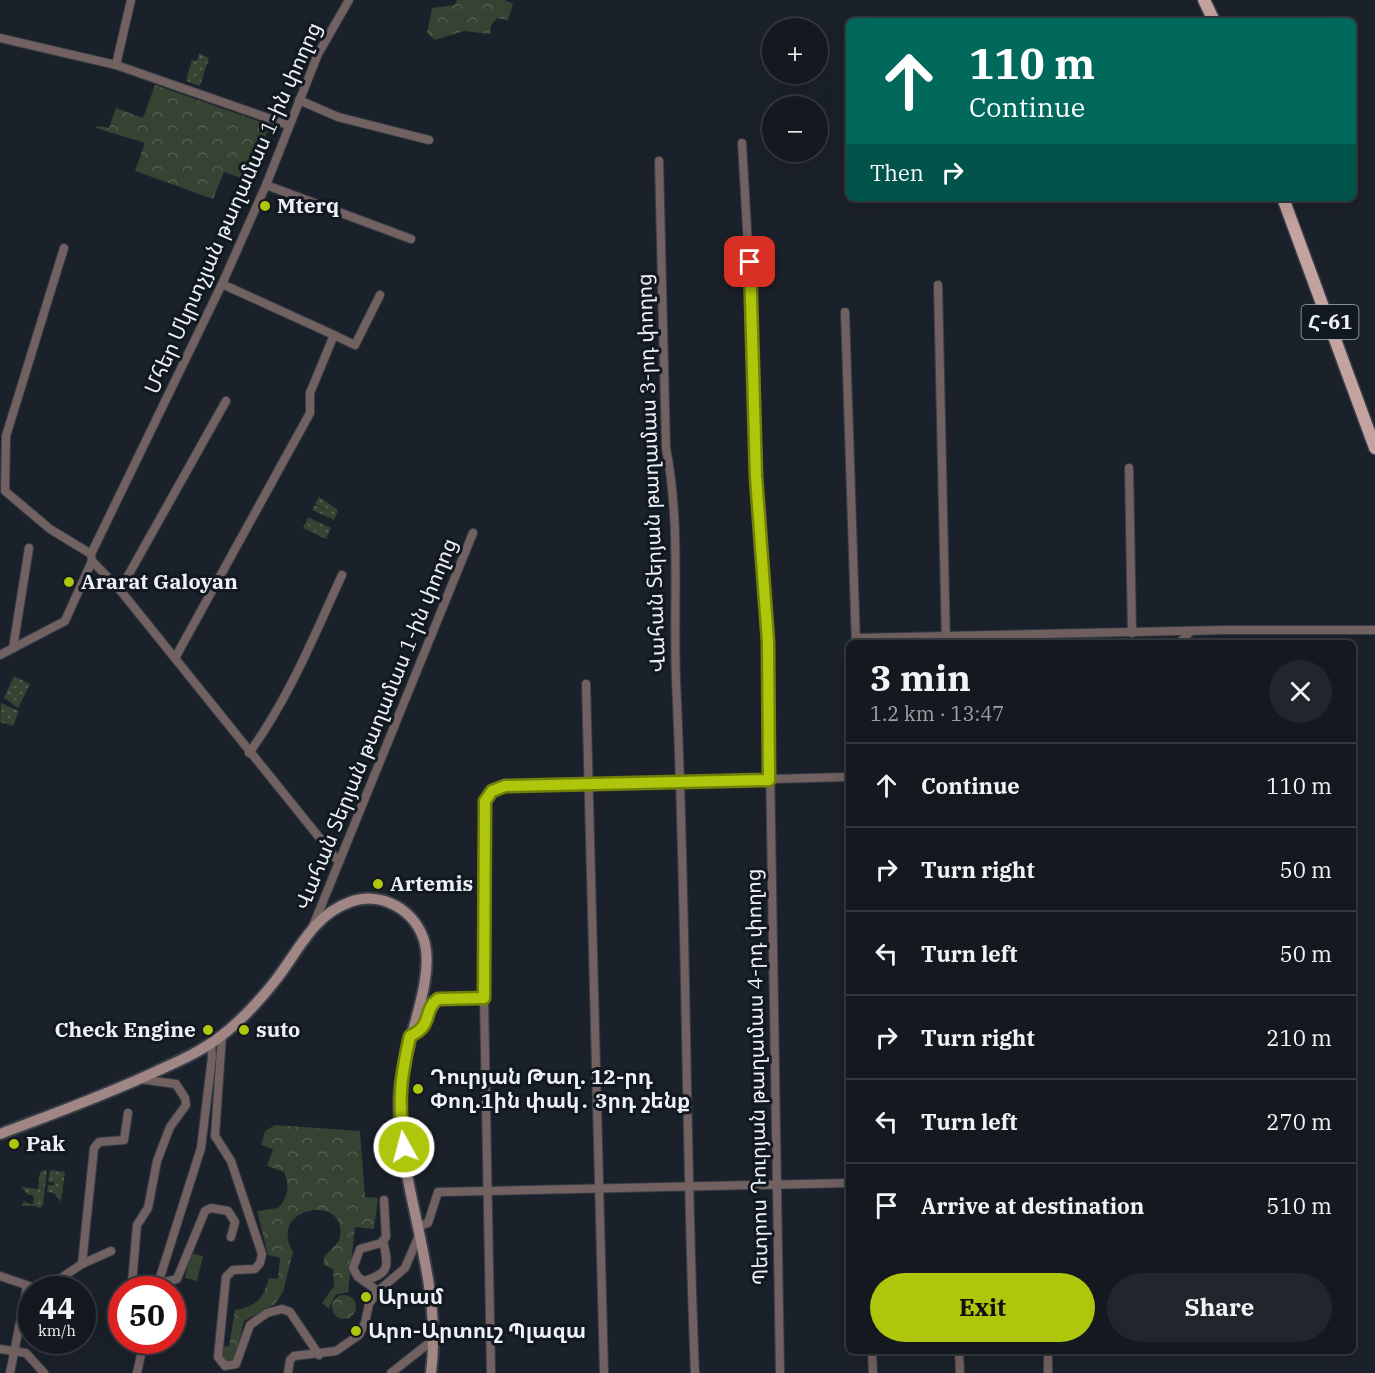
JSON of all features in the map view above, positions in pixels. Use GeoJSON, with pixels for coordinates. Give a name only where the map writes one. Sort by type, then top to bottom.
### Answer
{"type":"FeatureCollection","features":[{"type":"Feature","properties":{"kind":"main road"},"geometry":{"type":"LineString","coordinates":[[1204,0],[1213,18]]}},
{"type":"Feature","properties":{"kind":"main road","name":"Հ-61"},"geometry":{"type":"LineString","coordinates":[[1284,201],[1375,448]]}},
{"type":"Feature","properties":{"kind":"main road"},"geometry":{"type":"LineString","coordinates":[[0,1134],[139,1079],[211,1043],[222,1035],[275,981],[312,928],[339,906],[363,898],[391,902],[411,918],[425,943],[425,980],[400,1080],[399,1107],[407,1168],[431,1293],[434,1340],[431,1373]]}},
{"type":"Feature","properties":{"kind":"street"},"geometry":{"type":"LineString","coordinates":[[116,65],[131,0]]}},
{"type":"Feature","properties":{"kind":"street","name":"Մհեր Մկրտչյան թաղամաս 1-ին փողոց"},"geometry":{"type":"LineString","coordinates":[[0,655],[65,621],[92,557],[222,284],[266,185],[318,54],[349,0]]}},
{"type":"Feature","properties":{"kind":"street"},"geometry":{"type":"LineString","coordinates":[[0,38],[116,65],[288,125]]}},
{"type":"Feature","properties":{"kind":"street"},"geometry":{"type":"LineString","coordinates":[[299,100],[338,117],[429,140]]}},
{"type":"Feature","properties":{"kind":"street","name":"Պետրոս Դուրյան թաղամաս 4-րդ փողոց"},"geometry":{"type":"LineString","coordinates":[[742,143],[753,315],[756,477],[768,642],[780,1373]]}},
{"type":"Feature","properties":{"kind":"street","name":"Վահան Տերյան թաղամաս 3-րդ փողոց"},"geometry":{"type":"LineString","coordinates":[[659,161],[666,448],[673,482],[676,667],[682,783],[687,1186],[694,1373]]}},
{"type":"Feature","properties":{"kind":"street"},"geometry":{"type":"LineString","coordinates":[[266,185],[411,239]]}},
{"type":"Feature","properties":{"kind":"street"},"geometry":{"type":"LineString","coordinates":[[64,248],[6,436],[2,489],[50,530],[92,557],[339,862]]}},
{"type":"Feature","properties":{"kind":"street"},"geometry":{"type":"LineString","coordinates":[[222,284],[355,345],[380,295]]}},
{"type":"Feature","properties":{"kind":"street"},"geometry":{"type":"LineString","coordinates":[[938,285],[946,640],[1034,640],[1117,633],[1191,631],[1375,630]]}},
{"type":"Feature","properties":{"kind":"street"},"geometry":{"type":"LineString","coordinates":[[846,312],[856,640]]}},
{"type":"Feature","properties":{"kind":"street"},"geometry":{"type":"LineString","coordinates":[[175,658],[310,412],[310,393],[334,335]]}},
{"type":"Feature","properties":{"kind":"street"},"geometry":{"type":"LineString","coordinates":[[120,590],[226,401]]}},
{"type":"Feature","properties":{"kind":"street"},"geometry":{"type":"LineString","coordinates":[[1129,468],[1132,633]]}},
{"type":"Feature","properties":{"kind":"street","name":"Վահան Տերյան թաղամաս 1-ին փողոց"},"geometry":{"type":"LineString","coordinates":[[312,928],[473,533]]}},
{"type":"Feature","properties":{"kind":"street"},"geometry":{"type":"LineString","coordinates":[[13,648],[29,548]]}},
{"type":"Feature","properties":{"kind":"street"},"geometry":{"type":"LineString","coordinates":[[249,753],[273,720],[291,687],[342,575]]}},
{"type":"Feature","properties":{"kind":"street"},"geometry":{"type":"LineString","coordinates":[[1182,640],[1191,631]]}},
{"type":"Feature","properties":{"kind":"street"},"geometry":{"type":"LineString","coordinates":[[1114,640],[1117,633]]}},
{"type":"Feature","properties":{"kind":"street"},"geometry":{"type":"LineString","coordinates":[[586,684],[604,1373]]}},
{"type":"Feature","properties":{"kind":"street"},"geometry":{"type":"LineString","coordinates":[[491,1373],[484,998],[485,801],[492,791],[505,786],[846,777]]}},
{"type":"Feature","properties":{"kind":"street"},"geometry":{"type":"LineString","coordinates":[[410,1036],[424,1028],[433,1002],[438,999],[484,998]]}},
{"type":"Feature","properties":{"kind":"street"},"geometry":{"type":"LineString","coordinates":[[222,1035],[215,1136],[231,1161],[262,1254],[260,1263],[255,1269],[233,1270],[226,1277],[218,1357],[225,1366],[236,1364],[250,1324],[267,1313],[282,1309],[290,1312],[319,1355]]}},
{"type":"Feature","properties":{"kind":"street"},"geometry":{"type":"LineString","coordinates":[[160,1276],[201,1148],[212,1057],[211,1043]]}},
{"type":"Feature","properties":{"kind":"street"},"geometry":{"type":"LineString","coordinates":[[133,1276],[137,1225],[148,1208],[157,1161],[170,1127],[186,1105],[185,1098],[176,1084],[139,1079]]}},
{"type":"Feature","properties":{"kind":"street"},"geometry":{"type":"LineString","coordinates":[[82,1264],[95,1144],[124,1140],[129,1113]]}},
{"type":"Feature","properties":{"kind":"street"},"geometry":{"type":"LineString","coordinates":[[288,1373],[290,1360],[294,1356],[319,1355],[336,1351],[359,1335],[365,1323],[369,1305],[378,1291],[405,1268],[419,1229],[428,1223],[438,1192],[846,1183]]}},
{"type":"Feature","properties":{"kind":"street"},"geometry":{"type":"LineString","coordinates":[[364,1281],[382,1274],[388,1259],[383,1241],[388,1232],[384,1200]]}},
{"type":"Feature","properties":{"kind":"street"},"geometry":{"type":"LineString","coordinates":[[178,1276],[205,1211],[211,1208],[228,1211],[235,1222],[231,1237]]}},
{"type":"Feature","properties":{"kind":"street"},"geometry":{"type":"LineString","coordinates":[[378,1291],[358,1277],[353,1268],[355,1258],[363,1246],[383,1241]]}},
{"type":"Feature","properties":{"kind":"street"},"geometry":{"type":"LineString","coordinates":[[64,1276],[82,1264],[111,1251]]}},
{"type":"Feature","properties":{"kind":"street"},"geometry":{"type":"LineString","coordinates":[[0,1276],[18,1283]]}},
{"type":"Feature","properties":{"kind":"street"},"geometry":{"type":"LineString","coordinates":[[10,1373],[18,1340]]}},
{"type":"Feature","properties":{"kind":"street"},"geometry":{"type":"LineString","coordinates":[[391,1373],[434,1340]]}},
{"type":"Feature","properties":{"kind":"street"},"geometry":{"type":"LineString","coordinates":[[0,1349],[26,1353],[44,1373]]}},
{"type":"Feature","properties":{"kind":"street"},"geometry":{"type":"LineString","coordinates":[[137,1373],[141,1354]]}},
{"type":"Feature","properties":{"kind":"street"},"geometry":{"type":"LineString","coordinates":[[872,1354],[873,1373]]}},
{"type":"Feature","properties":{"kind":"street"},"geometry":{"type":"LineString","coordinates":[[959,1354],[960,1373]]}},
{"type":"Feature","properties":{"kind":"street"},"geometry":{"type":"LineString","coordinates":[[1048,1354],[1048,1373]]}},
{"type":"Feature","properties":{"kind":"green space"},"geometry":{"type":"Polygon","coordinates":[[[457,0],[505,0],[513,4],[508,20],[497,18],[491,25],[490,34],[464,31],[435,40],[427,33],[432,8],[455,5],[457,0]]]}},
{"type":"Feature","properties":{"kind":"green space"},"geometry":{"type":"Polygon","coordinates":[[[199,53],[209,58],[200,86],[186,81],[192,60],[197,61],[199,53]]]}},
{"type":"Feature","properties":{"kind":"green space"},"geometry":{"type":"Polygon","coordinates":[[[155,85],[270,125],[247,180],[224,172],[213,199],[135,171],[145,143],[96,128],[97,126],[109,128],[116,108],[143,118],[155,85]]]}},
{"type":"Feature","properties":{"kind":"green space"},"geometry":{"type":"Polygon","coordinates":[[[319,497],[338,510],[334,520],[312,510],[315,505],[331,512],[315,504],[319,497]]]}},
{"type":"Feature","properties":{"kind":"green space"},"geometry":{"type":"Polygon","coordinates":[[[308,517],[331,528],[326,539],[303,528],[308,517]]]}},
{"type":"Feature","properties":{"kind":"green space"},"geometry":{"type":"Polygon","coordinates":[[[14,676],[30,684],[18,708],[4,698],[14,676]]]}},
{"type":"Feature","properties":{"kind":"green space"},"geometry":{"type":"Polygon","coordinates":[[[1,703],[19,711],[13,726],[0,722],[1,703]]]}},
{"type":"Feature","properties":{"kind":"green space"},"geometry":{"type":"Polygon","coordinates":[[[275,1125],[360,1131],[365,1197],[378,1198],[374,1229],[355,1227],[348,1292],[335,1295],[329,1309],[322,1303],[334,1286],[333,1269],[324,1265],[324,1257],[339,1241],[340,1225],[334,1215],[323,1211],[311,1211],[299,1215],[290,1224],[288,1236],[293,1252],[283,1292],[275,1304],[244,1321],[235,1360],[227,1363],[222,1358],[221,1347],[229,1346],[235,1310],[254,1304],[264,1291],[269,1278],[278,1279],[280,1258],[268,1255],[257,1211],[278,1208],[287,1191],[284,1172],[267,1166],[273,1149],[261,1145],[265,1131],[275,1125]]]}},
{"type":"Feature","properties":{"kind":"green space"},"geometry":{"type":"Polygon","coordinates":[[[47,1170],[43,1205],[40,1208],[21,1206],[25,1200],[25,1203],[33,1204],[34,1196],[27,1194],[21,1187],[38,1189],[40,1172],[47,1170]]]}},
{"type":"Feature","properties":{"kind":"green space"},"geometry":{"type":"Polygon","coordinates":[[[50,1170],[65,1172],[61,1202],[54,1193],[47,1192],[48,1185],[54,1185],[54,1182],[48,1182],[50,1170]]]}},
{"type":"Feature","properties":{"kind":"green space"},"geometry":{"type":"Polygon","coordinates":[[[191,1253],[203,1256],[197,1281],[186,1278],[191,1253]]]}},
{"type":"Feature","properties":{"kind":"green space"},"geometry":{"type":"Polygon","coordinates":[[[344,1295],[352,1299],[356,1307],[352,1315],[344,1319],[336,1315],[332,1307],[336,1299],[344,1295]]]}},
{"type":"Feature","properties":{"kind":"place","name":"Mterq"},"geometry":{"type":"Point","coordinates":[265,206]}},
{"type":"Feature","properties":{"kind":"place","name":"Ararat Galoyan"},"geometry":{"type":"Point","coordinates":[69,582]}},
{"type":"Feature","properties":{"kind":"place","name":"Artemis"},"geometry":{"type":"Point","coordinates":[378,884]}},
{"type":"Feature","properties":{"kind":"place","name":"Check Engine"},"geometry":{"type":"Point","coordinates":[208,1030]}},
{"type":"Feature","properties":{"kind":"place","name":"suto"},"geometry":{"type":"Point","coordinates":[244,1030]}},
{"type":"Feature","properties":{"kind":"place","name":"Դուրյան Թաղ. 12-րդ Փող.1ին փակ․ 3րդ շենք"},"geometry":{"type":"Point","coordinates":[418,1089]}},
{"type":"Feature","properties":{"kind":"place","name":"Pak"},"geometry":{"type":"Point","coordinates":[14,1144]}},
{"type":"Feature","properties":{"kind":"place","name":"Արամ"},"geometry":{"type":"Point","coordinates":[366,1297]}},
{"type":"Feature","properties":{"kind":"place","name":"Արո-Արտուշ Պլազա"},"geometry":{"type":"Point","coordinates":[356,1331]}},
{"type":"Feature","properties":{"kind":"route"},"geometry":{"type":"LineString","coordinates":[[404,1147],[399,1107],[400,1080],[410,1036],[424,1028],[433,1002],[438,999],[484,998],[485,801],[492,791],[505,786],[769,780],[768,642],[756,477],[750,262]]}}]}
